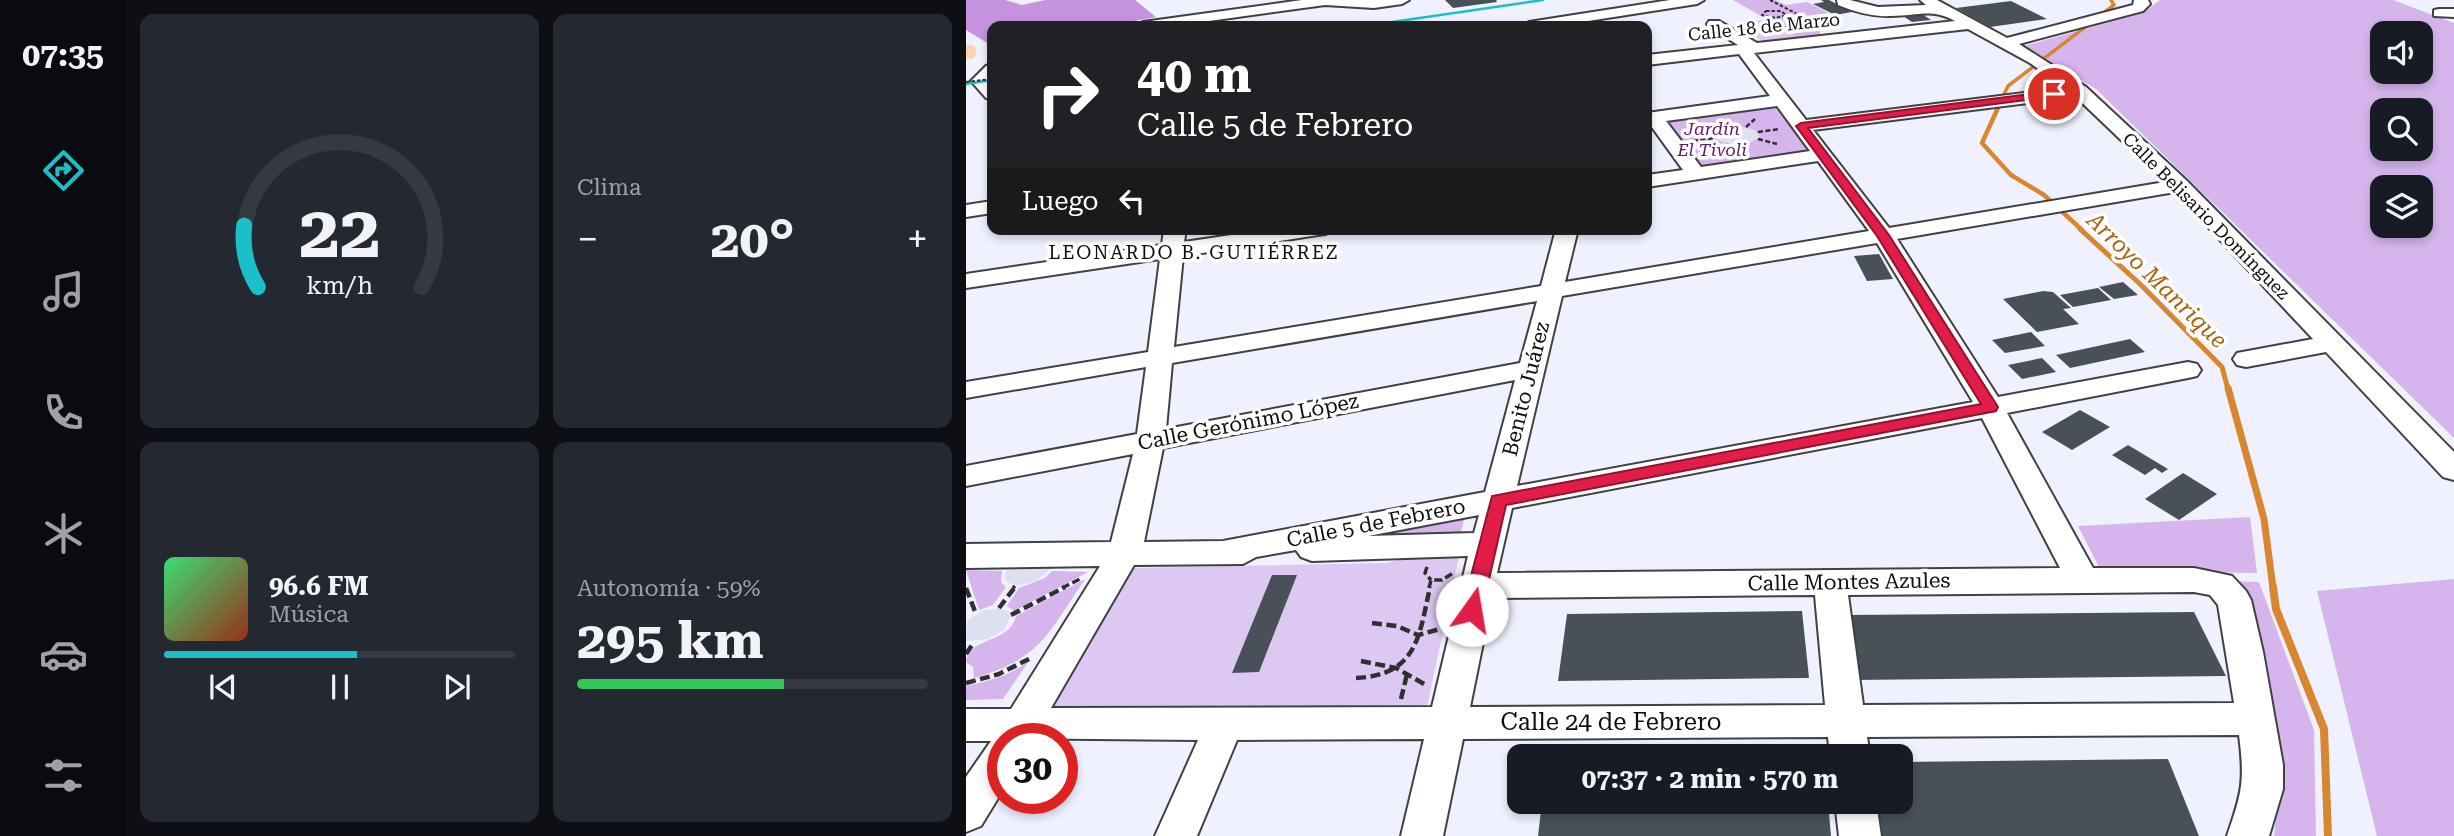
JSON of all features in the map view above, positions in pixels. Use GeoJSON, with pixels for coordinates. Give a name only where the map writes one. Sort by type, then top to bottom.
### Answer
{"type":"FeatureCollection","features":[{"type":"Feature","properties":{"kind":"street"},"geometry":{"type":"LineString","coordinates":[[1188,21],[1329,0],[1402,0]]}},
{"type":"Feature","properties":{"kind":"street"},"geometry":{"type":"LineString","coordinates":[[1610,21],[1697,0],[1714,13],[1618,21]]}},
{"type":"Feature","properties":{"kind":"street"},"geometry":{"type":"LineString","coordinates":[[1843,2],[1860,10],[1880,14],[1934,4]]}},
{"type":"Feature","properties":{"kind":"street"},"geometry":{"type":"LineString","coordinates":[[2006,43],[2126,12],[2142,2]]}},
{"type":"Feature","properties":{"kind":"street","name":"Calle Belisario Domínguez"},"geometry":{"type":"LineString","coordinates":[[1934,4],[2038,62],[2080,91],[2180,185],[2454,470]]}},
{"type":"Feature","properties":{"kind":"street","name":"Calle 18 de Marzo"},"geometry":{"type":"LineString","coordinates":[[1652,59],[1970,24]]}},
{"type":"Feature","properties":{"kind":"street"},"geometry":{"type":"LineString","coordinates":[[1716,25],[1700,29],[1744,49],[1781,100],[1791,128],[1823,155],[1883,235],[1990,407],[2083,580]]}},
{"type":"Feature","properties":{"kind":"street"},"geometry":{"type":"LineString","coordinates":[[1791,128],[2080,91]]}},
{"type":"Feature","properties":{"kind":"street"},"geometry":{"type":"LineString","coordinates":[[1652,117],[1781,100]]}},
{"type":"Feature","properties":{"kind":"street"},"geometry":{"type":"LineString","coordinates":[[1652,118],[1696,174]]}},
{"type":"Feature","properties":{"kind":"street"},"geometry":{"type":"LineString","coordinates":[[1652,180],[1823,155]]}},
{"type":"Feature","properties":{"kind":"street"},"geometry":{"type":"LineString","coordinates":[[966,390],[2180,185]]}},
{"type":"Feature","properties":{"kind":"street"},"geometry":{"type":"LineString","coordinates":[[966,211],[987,208]]}},
{"type":"Feature","properties":{"kind":"street"},"geometry":{"type":"LineString","coordinates":[[966,281],[1174,240],[1239,235]]}},
{"type":"Feature","properties":{"kind":"street","name":"Benito Juárez"},"geometry":{"type":"LineString","coordinates":[[1422,836],[1439,706],[1467,577],[1487,544],[1565,235]]}},
{"type":"Feature","properties":{"kind":"street"},"geometry":{"type":"LineString","coordinates":[[1022,723],[1125,553],[1150,441],[1174,240]]}},
{"type":"Feature","properties":{"kind":"street"},"geometry":{"type":"LineString","coordinates":[[2246,359],[2330,343]]}},
{"type":"Feature","properties":{"kind":"street","name":"Calle Gerónimo López"},"geometry":{"type":"LineString","coordinates":[[966,475],[1530,369]]}},
{"type":"Feature","properties":{"kind":"street","name":"Calle 5 de Febrero"},"geometry":{"type":"LineString","coordinates":[[1224,552],[2188,370]]}},
{"type":"Feature","properties":{"kind":"street","name":"Calle 5 de Febrero"},"geometry":{"type":"LineString","coordinates":[[966,556],[1487,544]]}},
{"type":"Feature","properties":{"kind":"street","name":"Calle Montes Azules"},"geometry":{"type":"LineString","coordinates":[[1467,577],[1830,582],[2194,580],[2220,585],[2234,600],[2257,719]]}},
{"type":"Feature","properties":{"kind":"street"},"geometry":{"type":"LineString","coordinates":[[1830,582],[1848,738]]}},
{"type":"Feature","properties":{"kind":"street","name":"Calle 24 de Febrero"},"geometry":{"type":"LineString","coordinates":[[1078,734],[1439,706],[1848,738],[2257,719]]}},
{"type":"Feature","properties":{"kind":"street"},"geometry":{"type":"LineString","coordinates":[[2248,836],[2263,789],[2257,719]]}},
{"type":"Feature","properties":{"kind":"street"},"geometry":{"type":"LineString","coordinates":[[1176,836],[1224,724]]}},
{"type":"Feature","properties":{"kind":"street","name":"Calle 24 de Febrero"},"geometry":{"type":"LineString","coordinates":[[966,725],[987,731]]}},
{"type":"Feature","properties":{"kind":"street"},"geometry":{"type":"LineString","coordinates":[[966,813],[987,779]]}},
{"type":"Feature","properties":{"kind":"street"},"geometry":{"type":"LineString","coordinates":[[1857,814],[1860,836]]}},
{"type":"Feature","properties":{"kind":"path"},"geometry":{"type":"LineString","coordinates":[[1770,0],[1813,22]]}},
{"type":"Feature","properties":{"kind":"path"},"geometry":{"type":"LineString","coordinates":[[1789,29],[1762,13],[1791,11]]}},
{"type":"Feature","properties":{"kind":"path"},"geometry":{"type":"LineString","coordinates":[[1768,18],[1783,17],[1786,15],[1784,12]]}},
{"type":"Feature","properties":{"kind":"path"},"geometry":{"type":"LineString","coordinates":[[1758,132],[1791,128]]}},
{"type":"Feature","properties":{"kind":"path"},"geometry":{"type":"LineString","coordinates":[[1693,141],[1715,138]]}},
{"type":"Feature","properties":{"kind":"path"},"geometry":{"type":"LineString","coordinates":[[1011,615],[1089,574]]}},
{"type":"Feature","properties":{"kind":"path"},"geometry":{"type":"LineString","coordinates":[[1356,678],[1369,679],[1397,670],[1410,656],[1418,635],[1431,580],[1442,580],[1452,575],[1467,577]]}},
{"type":"Feature","properties":{"kind":"path"},"geometry":{"type":"LineString","coordinates":[[999,608],[1014,586]]}},
{"type":"Feature","properties":{"kind":"path"},"geometry":{"type":"LineString","coordinates":[[966,588],[976,614]]}},
{"type":"Feature","properties":{"kind":"path"},"geometry":{"type":"LineString","coordinates":[[1372,623],[1397,626],[1418,635],[1444,628]]}},
{"type":"Feature","properties":{"kind":"path"},"geometry":{"type":"LineString","coordinates":[[966,654],[974,642]]}},
{"type":"Feature","properties":{"kind":"path"},"geometry":{"type":"LineString","coordinates":[[966,683],[995,677],[1032,657]]}},
{"type":"Feature","properties":{"kind":"path"},"geometry":{"type":"LineString","coordinates":[[1361,661],[1376,662],[1419,679],[1439,706]]}},
{"type":"Feature","properties":{"kind":"path"},"geometry":{"type":"LineString","coordinates":[[1399,709],[1407,674]]}},
{"type":"Feature","properties":{"kind":"green space"},"geometry":{"type":"Polygon","coordinates":[[[1733,0],[1776,0],[1786,5],[1807,2],[1840,19],[1820,22],[1822,36],[1767,43],[1735,25],[1766,19],[1733,0]]]}},
{"type":"Feature","properties":{"kind":"green space"},"geometry":{"type":"Polygon","coordinates":[[[2160,0],[2393,0],[2454,23],[2454,438],[2096,89],[2024,46],[2143,13],[2160,0]]]}},
{"type":"Feature","properties":{"kind":"green space","name":"Jardín El Tivoli"},"geometry":{"type":"Polygon","coordinates":[[[1773,105],[1810,151],[1700,167],[1665,119],[1773,105]]]}},
{"type":"Feature","properties":{"kind":"green space"},"geometry":{"type":"Polygon","coordinates":[[[1466,512],[1460,536],[1325,538],[1466,512]]]}},
{"type":"Feature","properties":{"kind":"green space"},"geometry":{"type":"Polygon","coordinates":[[[2250,517],[2257,573],[2101,571],[2078,526],[2250,517]]]}},
{"type":"Feature","properties":{"kind":"green space"},"geometry":{"type":"Polygon","coordinates":[[[966,570],[1002,571],[1001,582],[1006,587],[993,605],[979,610],[966,570]]]}},
{"type":"Feature","properties":{"kind":"green space"},"geometry":{"type":"Polygon","coordinates":[[[1052,571],[1088,572],[1014,611],[1007,606],[1019,588],[1045,578],[1052,571]]]}},
{"type":"Feature","properties":{"kind":"green space"},"geometry":{"type":"Polygon","coordinates":[[[1085,579],[1051,629],[1029,653],[996,671],[974,678],[973,667],[966,662],[974,648],[1006,631],[1016,616],[1085,579]]]}},
{"type":"Feature","properties":{"kind":"green space"},"geometry":{"type":"Polygon","coordinates":[[[2454,579],[2454,836],[2377,836],[2317,591],[2454,579]]]}},
{"type":"Feature","properties":{"kind":"green space"},"geometry":{"type":"Polygon","coordinates":[[[2232,581],[2259,582],[2314,730],[2316,836],[2274,836],[2278,795],[2232,581]]]}},
{"type":"Feature","properties":{"kind":"green space"},"geometry":{"type":"Polygon","coordinates":[[[1029,661],[1003,699],[966,700],[966,686],[999,677],[1029,661]]]}},
{"type":"Feature","properties":{"kind":"shaded area"},"geometry":{"type":"Polygon","coordinates":[[[966,0],[1005,0],[1022,5],[1045,0],[1135,0],[1156,17],[1134,21],[987,21],[987,43],[966,30],[966,0]]]}},
{"type":"Feature","properties":{"kind":"shaded area"},"geometry":{"type":"Polygon","coordinates":[[[1767,19],[1796,35],[1763,41],[1735,25],[1767,19]]]}},
{"type":"Feature","properties":{"kind":"shaded area"},"geometry":{"type":"Polygon","coordinates":[[[1739,126],[1755,130],[1760,137],[1750,143],[1738,145],[1715,138],[1715,133],[1721,129],[1739,126]]]}},
{"type":"Feature","properties":{"kind":"shaded area"},"geometry":{"type":"Polygon","coordinates":[[[1459,556],[1427,707],[1048,712],[1132,568],[1387,563],[1407,558],[1459,556]]]}},
{"type":"Feature","properties":{"kind":"shaded area"},"geometry":{"type":"Polygon","coordinates":[[[1009,568],[1051,568],[1036,581],[1015,586],[1006,581],[1005,573],[1009,568]]]}},
{"type":"Feature","properties":{"kind":"shaded area"},"geometry":{"type":"Polygon","coordinates":[[[999,608],[1011,615],[1004,630],[988,639],[966,641],[967,621],[982,611],[999,608]]]}},
{"type":"Feature","properties":{"kind":"building"},"geometry":{"type":"Polygon","coordinates":[[[1445,0],[1496,0],[1497,2],[1453,8],[1445,0]]]}},
{"type":"Feature","properties":{"kind":"building"},"geometry":{"type":"Polygon","coordinates":[[[1821,0],[1829,0],[1852,12],[1835,15],[1813,4],[1824,2],[1821,0]]]}},
{"type":"Feature","properties":{"kind":"building"},"geometry":{"type":"Polygon","coordinates":[[[2011,1],[2047,19],[1990,27],[1956,8],[2011,1]]]}},
{"type":"Feature","properties":{"kind":"building"},"geometry":{"type":"Polygon","coordinates":[[[1922,14],[1931,20],[1912,22],[1903,16],[1922,14]]]}},
{"type":"Feature","properties":{"kind":"building"},"geometry":{"type":"Polygon","coordinates":[[[1879,254],[1893,279],[1867,281],[1854,256],[1879,254]]]}},
{"type":"Feature","properties":{"kind":"building"},"geometry":{"type":"Polygon","coordinates":[[[2123,282],[2138,295],[2114,299],[2099,287],[2123,282]]]}},
{"type":"Feature","properties":{"kind":"building"},"geometry":{"type":"Polygon","coordinates":[[[2098,288],[2111,300],[2073,307],[2060,295],[2098,288]]]}},
{"type":"Feature","properties":{"kind":"building"},"geometry":{"type":"Polygon","coordinates":[[[2043,291],[2053,292],[2071,308],[2063,309],[2079,324],[2037,332],[2003,299],[2043,291]]]}},
{"type":"Feature","properties":{"kind":"building"},"geometry":{"type":"Polygon","coordinates":[[[2031,332],[2045,346],[2005,353],[1992,340],[2031,332]]]}},
{"type":"Feature","properties":{"kind":"building"},"geometry":{"type":"Polygon","coordinates":[[[2130,339],[2145,352],[2070,368],[2056,355],[2130,339]]]}},
{"type":"Feature","properties":{"kind":"building"},"geometry":{"type":"Polygon","coordinates":[[[2042,358],[2056,372],[2022,379],[2008,365],[2042,358]]]}},
{"type":"Feature","properties":{"kind":"building"},"geometry":{"type":"Polygon","coordinates":[[[2080,410],[2110,427],[2072,450],[2042,432],[2080,410]]]}},
{"type":"Feature","properties":{"kind":"building"},"geometry":{"type":"Polygon","coordinates":[[[2128,445],[2168,469],[2162,473],[2155,468],[2145,475],[2112,455],[2128,445]]]}},
{"type":"Feature","properties":{"kind":"building"},"geometry":{"type":"Polygon","coordinates":[[[2183,473],[2217,494],[2179,520],[2145,499],[2183,473]]]}},
{"type":"Feature","properties":{"kind":"building"},"geometry":{"type":"Polygon","coordinates":[[[1272,575],[1297,575],[1259,672],[1232,673],[1272,575]]]}},
{"type":"Feature","properties":{"kind":"building"},"geometry":{"type":"Polygon","coordinates":[[[1802,611],[1809,678],[1558,681],[1567,614],[1802,611]]]}},
{"type":"Feature","properties":{"kind":"building"},"geometry":{"type":"Polygon","coordinates":[[[2194,612],[2226,676],[1854,680],[1845,615],[2194,612]]]}},
{"type":"Feature","properties":{"kind":"building"},"geometry":{"type":"Polygon","coordinates":[[[2168,759],[2199,836],[1875,836],[1872,814],[1913,814],[1913,762],[2168,759]]]}},
{"type":"Feature","properties":{"kind":"building"},"geometry":{"type":"Polygon","coordinates":[[[1541,814],[1829,814],[1831,836],[1538,836],[1541,814]]]}},
{"type":"Feature","properties":{"kind":"waterway","name":"Arroyo Manrique"},"geometry":{"type":"LineString","coordinates":[[2000,103],[2008,86],[2114,5],[2111,0]]}},
{"type":"Feature","properties":{"kind":"waterway","name":"Arroyo Manrique"},"geometry":{"type":"LineString","coordinates":[[2001,101],[1982,143],[2011,175],[2044,195],[2082,230]]}},
{"type":"Feature","properties":{"kind":"waterway","name":"Arroyo Manrique"},"geometry":{"type":"LineString","coordinates":[[2080,229],[2140,284],[2222,367],[2228,389]]}},
{"type":"Feature","properties":{"kind":"waterway","name":"Arroyo Manrique"},"geometry":{"type":"LineString","coordinates":[[2228,388],[2264,519],[2273,588]]}},
{"type":"Feature","properties":{"kind":"waterway","name":"Arroyo Manrique"},"geometry":{"type":"LineString","coordinates":[[2273,587],[2276,609],[2324,729],[2328,836]]}},
{"type":"Feature","properties":{"kind":"railway"},"geometry":{"type":"LineString","coordinates":[[1399,21],[1543,0]]}},
{"type":"Feature","properties":{"kind":"railway"},"geometry":{"type":"LineString","coordinates":[[966,84],[987,81]]}},
{"type":"Feature","properties":{"kind":"district","name":"LEONARDO B. GUTIÉRREZ"},"geometry":{"type":"Point","coordinates":[1194,252]}},
{"type":"Feature","properties":{"kind":"route"},"geometry":{"type":"LineString","coordinates":[[1472,610],[1498,500],[1990,407],[1883,235],[1801,126],[2054,94]]}}]}
